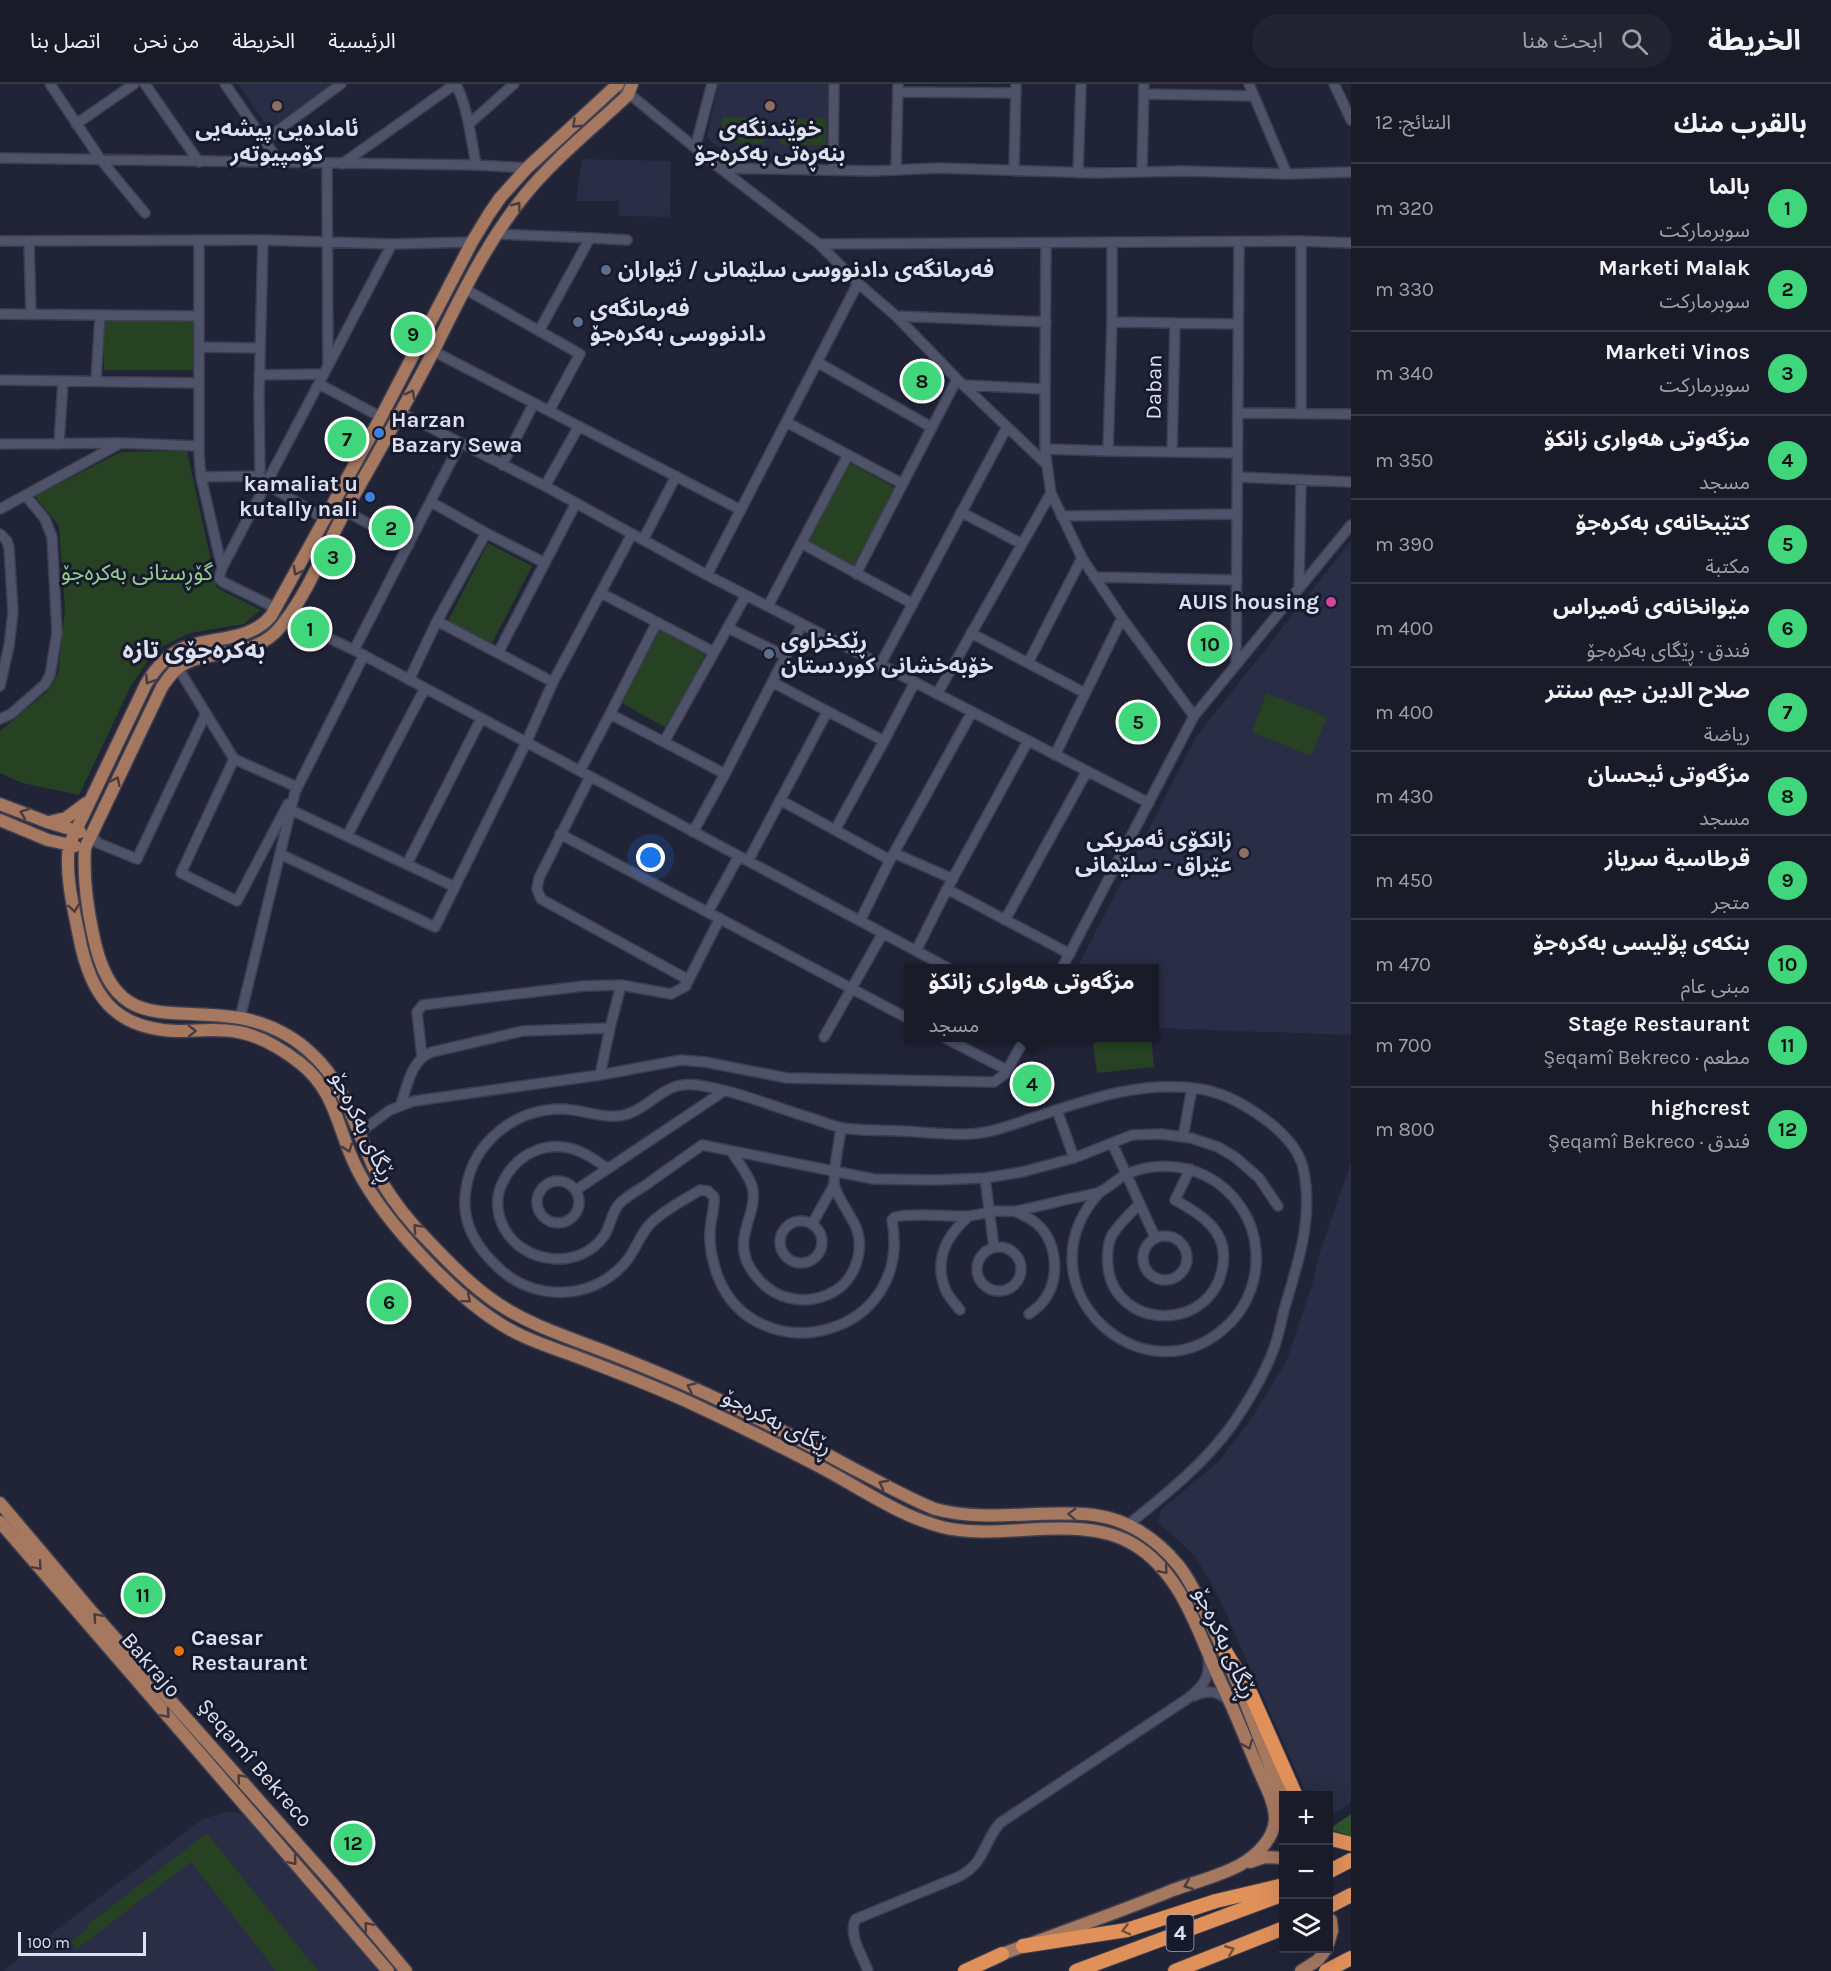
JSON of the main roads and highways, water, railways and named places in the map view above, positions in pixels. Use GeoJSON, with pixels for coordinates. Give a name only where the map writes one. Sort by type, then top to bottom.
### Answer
{"type":"FeatureCollection","features":[{"type":"Feature","properties":{"kind":"highway"},"geometry":{"type":"LineString","coordinates":[[1222,1646],[1251,1694],[1294,1791]]}},
{"type":"Feature","properties":{"kind":"highway"},"geometry":{"type":"LineString","coordinates":[[1333,1839],[1351,1844]]}},
{"type":"Feature","properties":{"kind":"highway"},"geometry":{"type":"LineString","coordinates":[[1333,1869],[1351,1860]]}},
{"type":"Feature","properties":{"kind":"highway"},"geometry":{"type":"LineString","coordinates":[[1023,1946],[1127,1930],[1216,1901],[1279,1886]]}},
{"type":"Feature","properties":{"kind":"highway"},"geometry":{"type":"LineString","coordinates":[[1333,1910],[1351,1895]]}},
{"type":"Feature","properties":{"kind":"highway","name":"4"},"geometry":{"type":"LineString","coordinates":[[1076,1971],[1279,1896]]}},
{"type":"Feature","properties":{"kind":"highway","name":"4"},"geometry":{"type":"LineString","coordinates":[[1175,1971],[1279,1930]]}},
{"type":"Feature","properties":{"kind":"highway"},"geometry":{"type":"LineString","coordinates":[[965,1971],[1002,1954]]}},
{"type":"Feature","properties":{"kind":"highway"},"geometry":{"type":"LineString","coordinates":[[1326,1971],[1351,1958]]}},
{"type":"Feature","properties":{"kind":"main road","name":"ڕێگای بەکرەجۆ"},"geometry":{"type":"LineString","coordinates":[[618,84],[528,168],[500,198],[472,242],[381,417],[266,623],[253,631],[184,648],[158,668],[146,684],[92,798],[74,830],[69,845],[68,870],[76,924],[87,969],[104,1000],[118,1015],[135,1024],[159,1029],[243,1032],[269,1042],[312,1074],[326,1091],[354,1164],[382,1210],[455,1289],[480,1310],[509,1329],[692,1403],[813,1463],[889,1506],[930,1523],[967,1531],[1067,1529],[1093,1531],[1117,1536],[1145,1552],[1166,1572],[1188,1608],[1232,1706],[1275,1812],[1275,1824],[1267,1841],[1260,1850],[1238,1866],[1002,1954],[977,1971]]}},
{"type":"Feature","properties":{"kind":"main road"},"geometry":{"type":"LineString","coordinates":[[448,289],[463,292],[515,207],[536,181],[630,90]]}},
{"type":"Feature","properties":{"kind":"main road"},"geometry":{"type":"LineString","coordinates":[[461,263],[468,270],[475,271]]}},
{"type":"Feature","properties":{"kind":"main road","name":"ڕێگای بەکرەجۆ"},"geometry":{"type":"LineString","coordinates":[[463,292],[402,413],[287,618],[276,632],[251,647],[193,661],[178,668],[155,700],[105,804],[94,838],[85,848],[85,878],[96,948],[108,980],[117,993],[134,1005],[151,1011],[240,1018],[272,1027],[313,1055],[340,1089],[384,1186],[416,1227],[482,1293],[528,1321],[714,1397],[934,1509],[973,1516],[1080,1514],[1109,1518],[1129,1524],[1154,1542],[1178,1564],[1193,1586],[1222,1646],[1280,1791]]}},
{"type":"Feature","properties":{"kind":"main road"},"geometry":{"type":"LineString","coordinates":[[47,822],[60,820],[72,814],[92,798],[105,804]]}},
{"type":"Feature","properties":{"kind":"main road"},"geometry":{"type":"LineString","coordinates":[[0,804],[94,838]]}},
{"type":"Feature","properties":{"kind":"main road"},"geometry":{"type":"LineString","coordinates":[[0,820],[41,837],[85,848]]}},
{"type":"Feature","properties":{"kind":"main road"},"geometry":{"type":"LineString","coordinates":[[41,837],[54,849],[68,870]]}},
{"type":"Feature","properties":{"kind":"main road"},"geometry":{"type":"LineString","coordinates":[[301,1064],[313,1055]]}},
{"type":"Feature","properties":{"kind":"main road","name":"Şeqamî Bekreco"},"geometry":{"type":"LineString","coordinates":[[0,1503],[107,1637],[334,1885],[406,1971]]}},
{"type":"Feature","properties":{"kind":"main road","name":"Bakrajo"},"geometry":{"type":"LineString","coordinates":[[0,1522],[107,1637],[388,1971]]}},
{"type":"Feature","properties":{"kind":"main road"},"geometry":{"type":"LineString","coordinates":[[1117,1536],[1129,1524]]}},
{"type":"Feature","properties":{"kind":"main road"},"geometry":{"type":"LineString","coordinates":[[1238,1866],[1265,1857],[1279,1858]]}},
{"type":"Feature","properties":{"kind":"main road"},"geometry":{"type":"LineString","coordinates":[[1301,1971],[1318,1960],[1323,1953]]}},
{"type":"Feature","properties":{"kind":"place","name":"ئامادەیی پیشەیی کۆمپیوتەر"},"geometry":{"type":"Point","coordinates":[277,106]}},
{"type":"Feature","properties":{"kind":"place","name":"خوێندنگەی بنەڕەتی بەکرەجۆ"},"geometry":{"type":"Point","coordinates":[770,106]}},
{"type":"Feature","properties":{"kind":"place","name":"فەرمانگەی دادنووسی سلێمانی / ئێواران"},"geometry":{"type":"Point","coordinates":[606,270]}},
{"type":"Feature","properties":{"kind":"place","name":"فەرمانگەی دادنووسی بەکرەجۆ"},"geometry":{"type":"Point","coordinates":[578,322]}},
{"type":"Feature","properties":{"kind":"place","name":"قرطاسية سرياز"},"geometry":{"type":"Point","coordinates":[413,334]}},
{"type":"Feature","properties":{"kind":"place","name":"مزگەوتی ئیحسان"},"geometry":{"type":"Point","coordinates":[922,381]}},
{"type":"Feature","properties":{"kind":"place","name":"Harzan Bazary Sewa"},"geometry":{"type":"Point","coordinates":[379,433]}},
{"type":"Feature","properties":{"kind":"place","name":"صلاح الدين جيم سنتر"},"geometry":{"type":"Point","coordinates":[347,439]}},
{"type":"Feature","properties":{"kind":"place","name":"kamaliat u kutally nali"},"geometry":{"type":"Point","coordinates":[370,497]}},
{"type":"Feature","properties":{"kind":"place","name":"Marketi Malak"},"geometry":{"type":"Point","coordinates":[391,528]}},
{"type":"Feature","properties":{"kind":"place","name":"Marketi Vinos"},"geometry":{"type":"Point","coordinates":[333,557]}},
{"type":"Feature","properties":{"kind":"place","name":"AUIS housing"},"geometry":{"type":"Point","coordinates":[1331,602]}},
{"type":"Feature","properties":{"kind":"place","name":"بالما"},"geometry":{"type":"Point","coordinates":[310,629]}},
{"type":"Feature","properties":{"kind":"place","name":"بنکەی پۆلیسی بەکرەجۆ"},"geometry":{"type":"Point","coordinates":[1210,644]}},
{"type":"Feature","properties":{"kind":"place","name":"ڕێکخراوی خۆبەخشانی کوردستان"},"geometry":{"type":"Point","coordinates":[769,654]}},
{"type":"Feature","properties":{"kind":"place","name":"کتێبخانەی بەکرەجۆ"},"geometry":{"type":"Point","coordinates":[1138,722]}},
{"type":"Feature","properties":{"kind":"place","name":"زانکۆی ئەمریکی عێراق - سلێمانی"},"geometry":{"type":"Point","coordinates":[1244,853]}},
{"type":"Feature","properties":{"kind":"place","name":"مزگەوتی هەواری زانکۆ"},"geometry":{"type":"Point","coordinates":[1032,1084]}},
{"type":"Feature","properties":{"kind":"place","name":"مێوانخانەی ئەمیراس"},"geometry":{"type":"Point","coordinates":[389,1302]}},
{"type":"Feature","properties":{"kind":"place","name":"Stage Restaurant"},"geometry":{"type":"Point","coordinates":[143,1595]}},
{"type":"Feature","properties":{"kind":"place","name":"Caesar Restaurant"},"geometry":{"type":"Point","coordinates":[179,1651]}},
{"type":"Feature","properties":{"kind":"place","name":"highcrest"},"geometry":{"type":"Point","coordinates":[353,1843]}},
{"type":"Feature","properties":{"kind":"district","name":"بەکرەجۆی تازە"},"geometry":{"type":"Point","coordinates":[194,650]}},
{"type":"Feature","properties":{"kind":"park label","name":"گۆڕستانی بەکرەجۆ"},"geometry":{"type":"Point","coordinates":[137,573]}}]}
